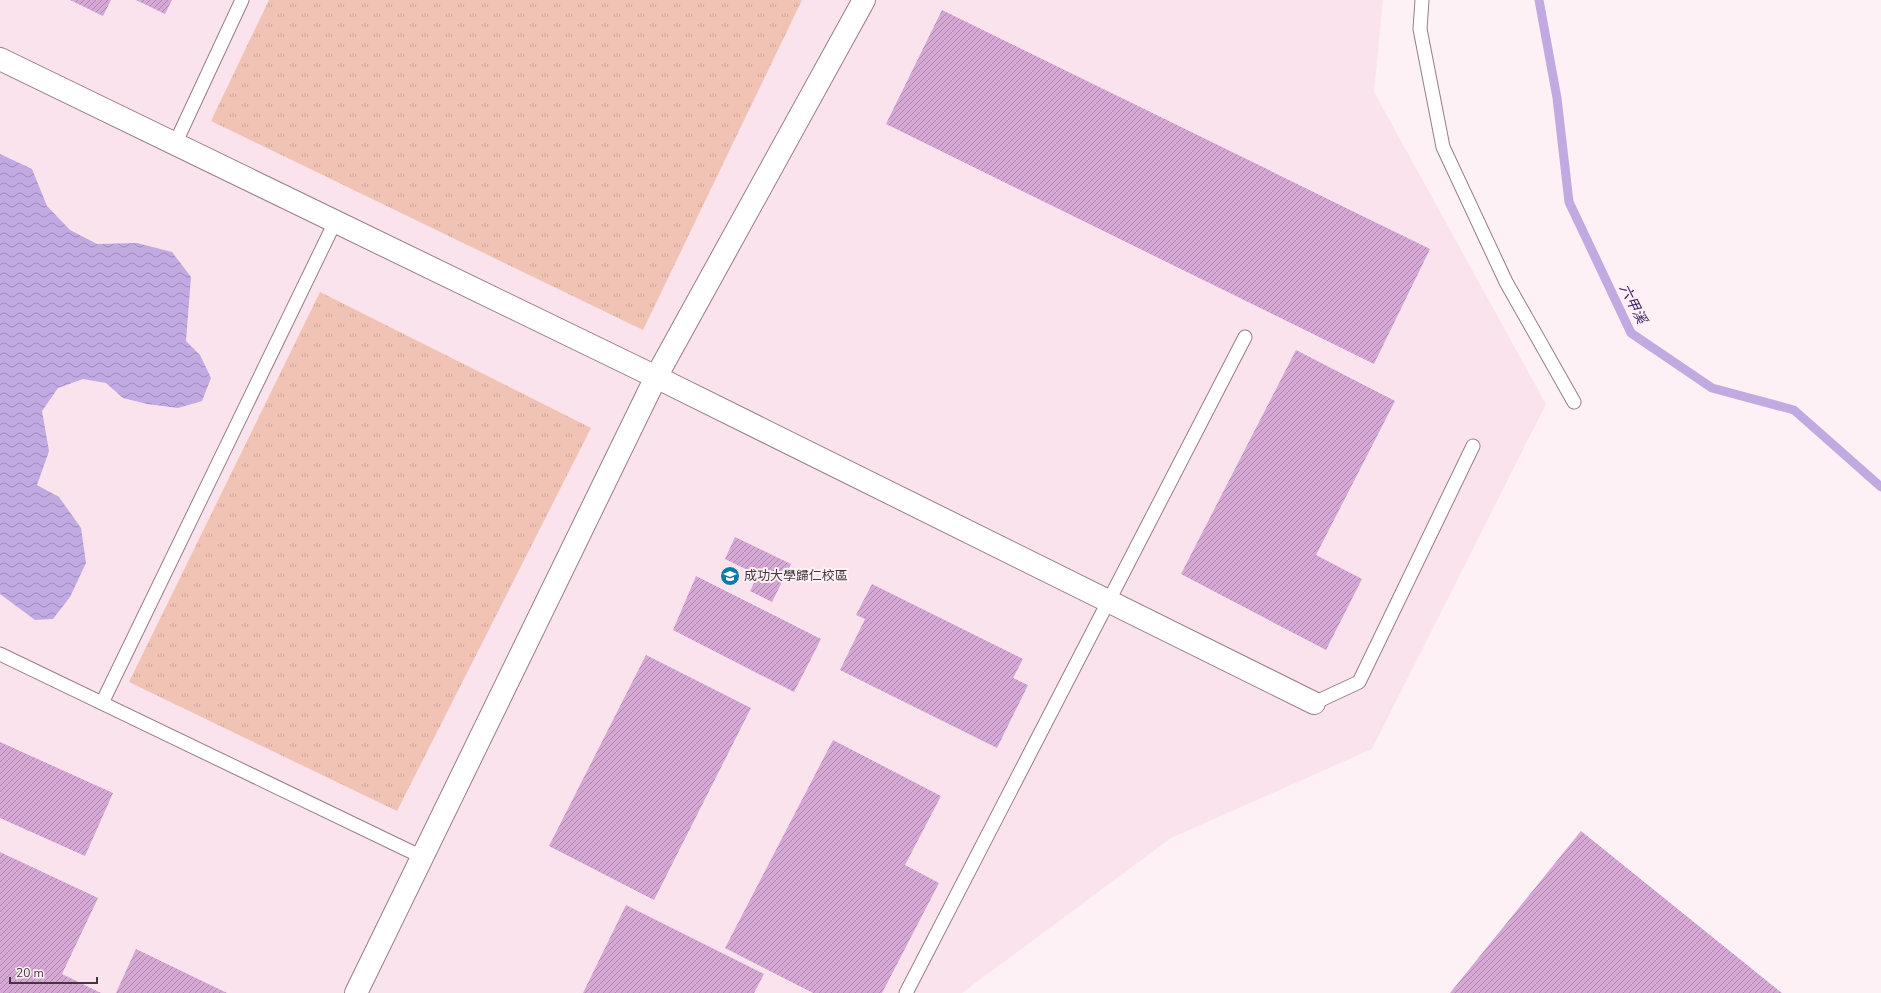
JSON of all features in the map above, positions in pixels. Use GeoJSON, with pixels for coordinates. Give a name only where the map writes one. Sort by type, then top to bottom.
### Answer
{"type":"FeatureCollection","features":[{"type":"Feature","properties":{"kind":"street"},"geometry":{"type":"LineString","coordinates":[[356,993],[656,377],[864,0]]}},
{"type":"Feature","properties":{"kind":"street"},"geometry":{"type":"LineString","coordinates":[[0,59],[656,377],[1314,703]]}},
{"type":"Feature","properties":{"kind":"lane"},"geometry":{"type":"LineString","coordinates":[[174,144],[242,0]]}},
{"type":"Feature","properties":{"kind":"lane"},"geometry":{"type":"LineString","coordinates":[[1422,0],[1420,29],[1443,147],[1506,282],[1574,402]]}},
{"type":"Feature","properties":{"kind":"lane"},"geometry":{"type":"LineString","coordinates":[[102,703],[335,222]]}},
{"type":"Feature","properties":{"kind":"lane"},"geometry":{"type":"LineString","coordinates":[[906,993],[1245,337]]}},
{"type":"Feature","properties":{"kind":"lane"},"geometry":{"type":"LineString","coordinates":[[1314,703],[1359,682],[1473,446]]}},
{"type":"Feature","properties":{"kind":"lane"},"geometry":{"type":"LineString","coordinates":[[0,654],[422,857]]}},
{"type":"Feature","properties":{"kind":"shaded area","name":"成功大學歸仁校區"},"geometry":{"type":"Polygon","coordinates":[[[0,0],[1383,0],[1374,92],[1546,404],[1372,749],[1171,838],[962,993],[0,993],[0,0]]]}},
{"type":"Feature","properties":{"kind":"green space"},"geometry":{"type":"Polygon","coordinates":[[[269,0],[802,0],[643,330],[211,121],[269,0]]]}},
{"type":"Feature","properties":{"kind":"green space"},"geometry":{"type":"Polygon","coordinates":[[[320,292],[591,428],[397,811],[129,682],[320,292]]]}},
{"type":"Feature","properties":{"kind":"water"},"geometry":{"type":"Polygon","coordinates":[[[0,154],[32,169],[47,206],[70,230],[97,244],[137,243],[172,252],[191,277],[186,341],[200,355],[211,378],[202,401],[178,408],[147,404],[123,398],[106,383],[83,379],[58,388],[42,411],[49,451],[37,485],[59,497],[81,528],[86,563],[70,597],[53,619],[35,620],[0,594],[0,154]]]}},
{"type":"Feature","properties":{"kind":"building"},"geometry":{"type":"Polygon","coordinates":[[[70,0],[111,0],[103,16],[70,0]]]}},
{"type":"Feature","properties":{"kind":"building"},"geometry":{"type":"Polygon","coordinates":[[[136,0],[172,0],[165,14],[136,0]]]}},
{"type":"Feature","properties":{"kind":"building"},"geometry":{"type":"Polygon","coordinates":[[[942,10],[1430,249],[1374,364],[886,124],[942,10]]]}},
{"type":"Feature","properties":{"kind":"building"},"geometry":{"type":"Polygon","coordinates":[[[1296,350],[1395,401],[1316,555],[1362,579],[1326,650],[1181,574],[1296,350]]]}},
{"type":"Feature","properties":{"kind":"building"},"geometry":{"type":"Polygon","coordinates":[[[735,537],[791,564],[772,602],[750,591],[758,575],[725,559],[735,537]]]}},
{"type":"Feature","properties":{"kind":"building"},"geometry":{"type":"Polygon","coordinates":[[[696,576],[821,639],[794,692],[673,630],[696,576]]]}},
{"type":"Feature","properties":{"kind":"building"},"geometry":{"type":"Polygon","coordinates":[[[872,584],[1023,659],[1013,678],[1028,685],[997,748],[840,670],[865,619],[856,615],[872,584]]]}},
{"type":"Feature","properties":{"kind":"building"},"geometry":{"type":"Polygon","coordinates":[[[646,655],[751,708],[654,900],[549,846],[646,655]]]}},
{"type":"Feature","properties":{"kind":"building"},"geometry":{"type":"Polygon","coordinates":[[[833,740],[941,796],[905,865],[939,883],[882,993],[813,993],[725,948],[833,740]]]}},
{"type":"Feature","properties":{"kind":"building"},"geometry":{"type":"Polygon","coordinates":[[[0,742],[113,793],[85,856],[0,818],[0,742]]]}},
{"type":"Feature","properties":{"kind":"building"},"geometry":{"type":"Polygon","coordinates":[[[1581,831],[1782,993],[1450,993],[1581,831]]]}},
{"type":"Feature","properties":{"kind":"building"},"geometry":{"type":"Polygon","coordinates":[[[0,852],[98,898],[62,974],[101,993],[0,993],[0,852]]]}},
{"type":"Feature","properties":{"kind":"building"},"geometry":{"type":"Polygon","coordinates":[[[626,905],[764,974],[754,993],[583,993],[626,905]]]}},
{"type":"Feature","properties":{"kind":"building"},"geometry":{"type":"Polygon","coordinates":[[[136,949],[227,993],[116,993],[136,949]]]}},
{"type":"Feature","properties":{"kind":"waterway","name":"六甲溪"},"geometry":{"type":"LineString","coordinates":[[1539,0],[1557,98],[1569,202],[1631,333],[1712,388],[1794,410],[1881,487]]}},
{"type":"Feature","properties":{"kind":"place","name":"成功大學歸仁校區"},"geometry":{"type":"Point","coordinates":[730,576]}}]}
